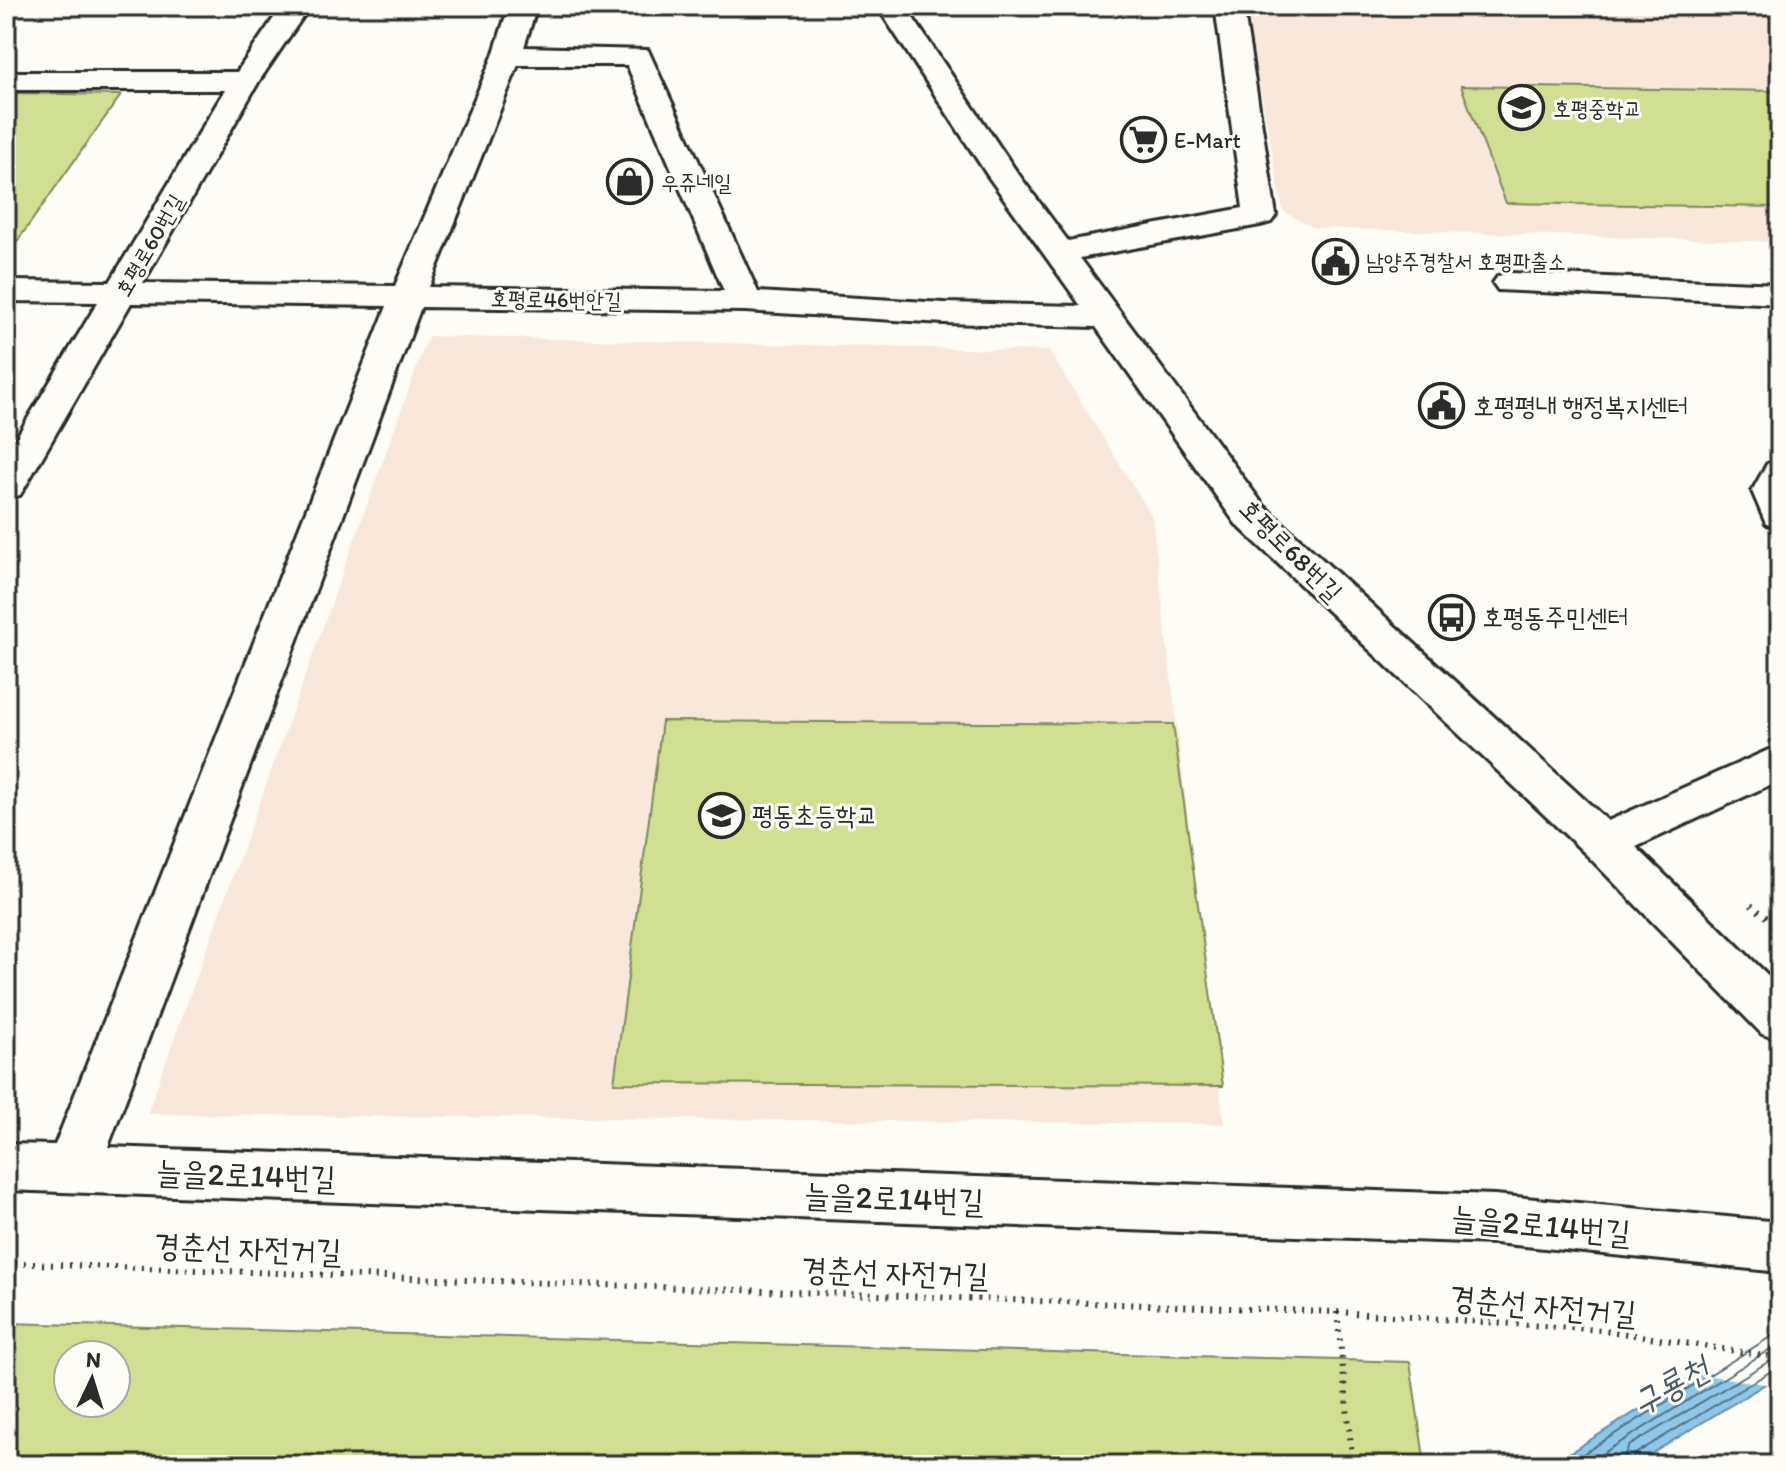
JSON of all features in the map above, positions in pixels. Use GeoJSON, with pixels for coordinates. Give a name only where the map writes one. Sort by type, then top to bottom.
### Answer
{"type":"FeatureCollection","features":[{"type":"Feature","properties":{"kind":"street","name":"호평로60번길"},"geometry":{"type":"LineString","coordinates":[[6,487],[245,81],[296,6]]}},
{"type":"Feature","properties":{"kind":"street"},"geometry":{"type":"LineString","coordinates":[[73,1169],[407,298],[507,56],[523,6]]}},
{"type":"Feature","properties":{"kind":"street","name":"호평로68번길"},"geometry":{"type":"LineString","coordinates":[[891,6],[1004,176],[1250,515],[1603,843],[1780,1019]]}},
{"type":"Feature","properties":{"kind":"street"},"geometry":{"type":"LineString","coordinates":[[1059,252],[1260,215],[1229,6]]}},
{"type":"Feature","properties":{"kind":"street"},"geometry":{"type":"LineString","coordinates":[[507,56],[638,56],[745,301]]}},
{"type":"Feature","properties":{"kind":"street"},"geometry":{"type":"LineString","coordinates":[[6,81],[245,81]]}},
{"type":"Feature","properties":{"kind":"street"},"geometry":{"type":"LineString","coordinates":[[1510,283],[1780,294]]}},
{"type":"Feature","properties":{"kind":"street","name":"호평로46번안길"},"geometry":{"type":"LineString","coordinates":[[6,291],[745,301],[944,313],[1105,317]]}},
{"type":"Feature","properties":{"kind":"street"},"geometry":{"type":"LineString","coordinates":[[1780,472],[1771,491],[1780,515]]}},
{"type":"Feature","properties":{"kind":"street"},"geometry":{"type":"LineString","coordinates":[[1603,843],[1780,761]]}},
{"type":"Feature","properties":{"kind":"street","name":"늘을2로14번길"},"geometry":{"type":"LineString","coordinates":[[6,1167],[1495,1219],[1770,1246]]}},
{"type":"Feature","properties":{"kind":"path","name":"경춘선 자전거길"},"geometry":{"type":"LineString","coordinates":[[6,1263],[1337,1312],[1602,1330],[1780,1358]]}},
{"type":"Feature","properties":{"kind":"path"},"geometry":{"type":"LineString","coordinates":[[1337,1312],[1353,1465]]}},
{"type":"Feature","properties":{"kind":"path"},"geometry":{"type":"LineString","coordinates":[[6,1460],[20,1465]]}},
{"type":"Feature","properties":{"kind":"shaded area","name":"호평중학교"},"geometry":{"type":"Polygon","coordinates":[[[1245,6],[1780,6],[1780,242],[1314,228],[1283,211],[1245,6]]]}},
{"type":"Feature","properties":{"kind":"shaded area","name":"평동초등학교"},"geometry":{"type":"Polygon","coordinates":[[[428,336],[1049,351],[1152,516],[1224,1124],[147,1114],[428,336]]]}},
{"type":"Feature","properties":{"kind":"green space"},"geometry":{"type":"Polygon","coordinates":[[[1461,86],[1780,91],[1780,207],[1506,203],[1461,86]]]}},
{"type":"Feature","properties":{"kind":"green space"},"geometry":{"type":"Polygon","coordinates":[[[6,93],[121,95],[6,257],[6,93]]]}},
{"type":"Feature","properties":{"kind":"green space"},"geometry":{"type":"Polygon","coordinates":[[[662,721],[1173,724],[1223,1086],[614,1083],[662,721]]]}},
{"type":"Feature","properties":{"kind":"green space"},"geometry":{"type":"Polygon","coordinates":[[[6,1323],[1410,1362],[1425,1465],[6,1465],[6,1323]]]}},
{"type":"Feature","properties":{"kind":"water"},"geometry":{"type":"Polygon","coordinates":[[[1780,1322],[1780,1375],[1633,1465],[1550,1465],[1780,1322]]]}},
{"type":"Feature","properties":{"kind":"pier"},"geometry":{"type":"Polygon","coordinates":[[[1780,1318],[1780,1380],[1772,1385],[1690,1373],[1780,1318]]]}},
{"type":"Feature","properties":{"kind":"place","name":"호평중학교"},"geometry":{"type":"Point","coordinates":[1522,108]}},
{"type":"Feature","properties":{"kind":"place","name":"E-Mart"},"geometry":{"type":"Point","coordinates":[1143,140]}},
{"type":"Feature","properties":{"kind":"place","name":"우쥬네일"},"geometry":{"type":"Point","coordinates":[630,182]}},
{"type":"Feature","properties":{"kind":"place","name":"남양주경찰서 호평파출소"},"geometry":{"type":"Point","coordinates":[1335,261]}},
{"type":"Feature","properties":{"kind":"place","name":"호평평내 행정복지센터"},"geometry":{"type":"Point","coordinates":[1442,406]}},
{"type":"Feature","properties":{"kind":"place","name":"호평동주민센터"},"geometry":{"type":"Point","coordinates":[1451,617]}},
{"type":"Feature","properties":{"kind":"place","name":"평동초등학교"},"geometry":{"type":"Point","coordinates":[721,815]}},
{"type":"Feature","properties":{"kind":"water label","name":"구룡천"},"geometry":{"type":"Point","coordinates":[1670,1385]}}]}
